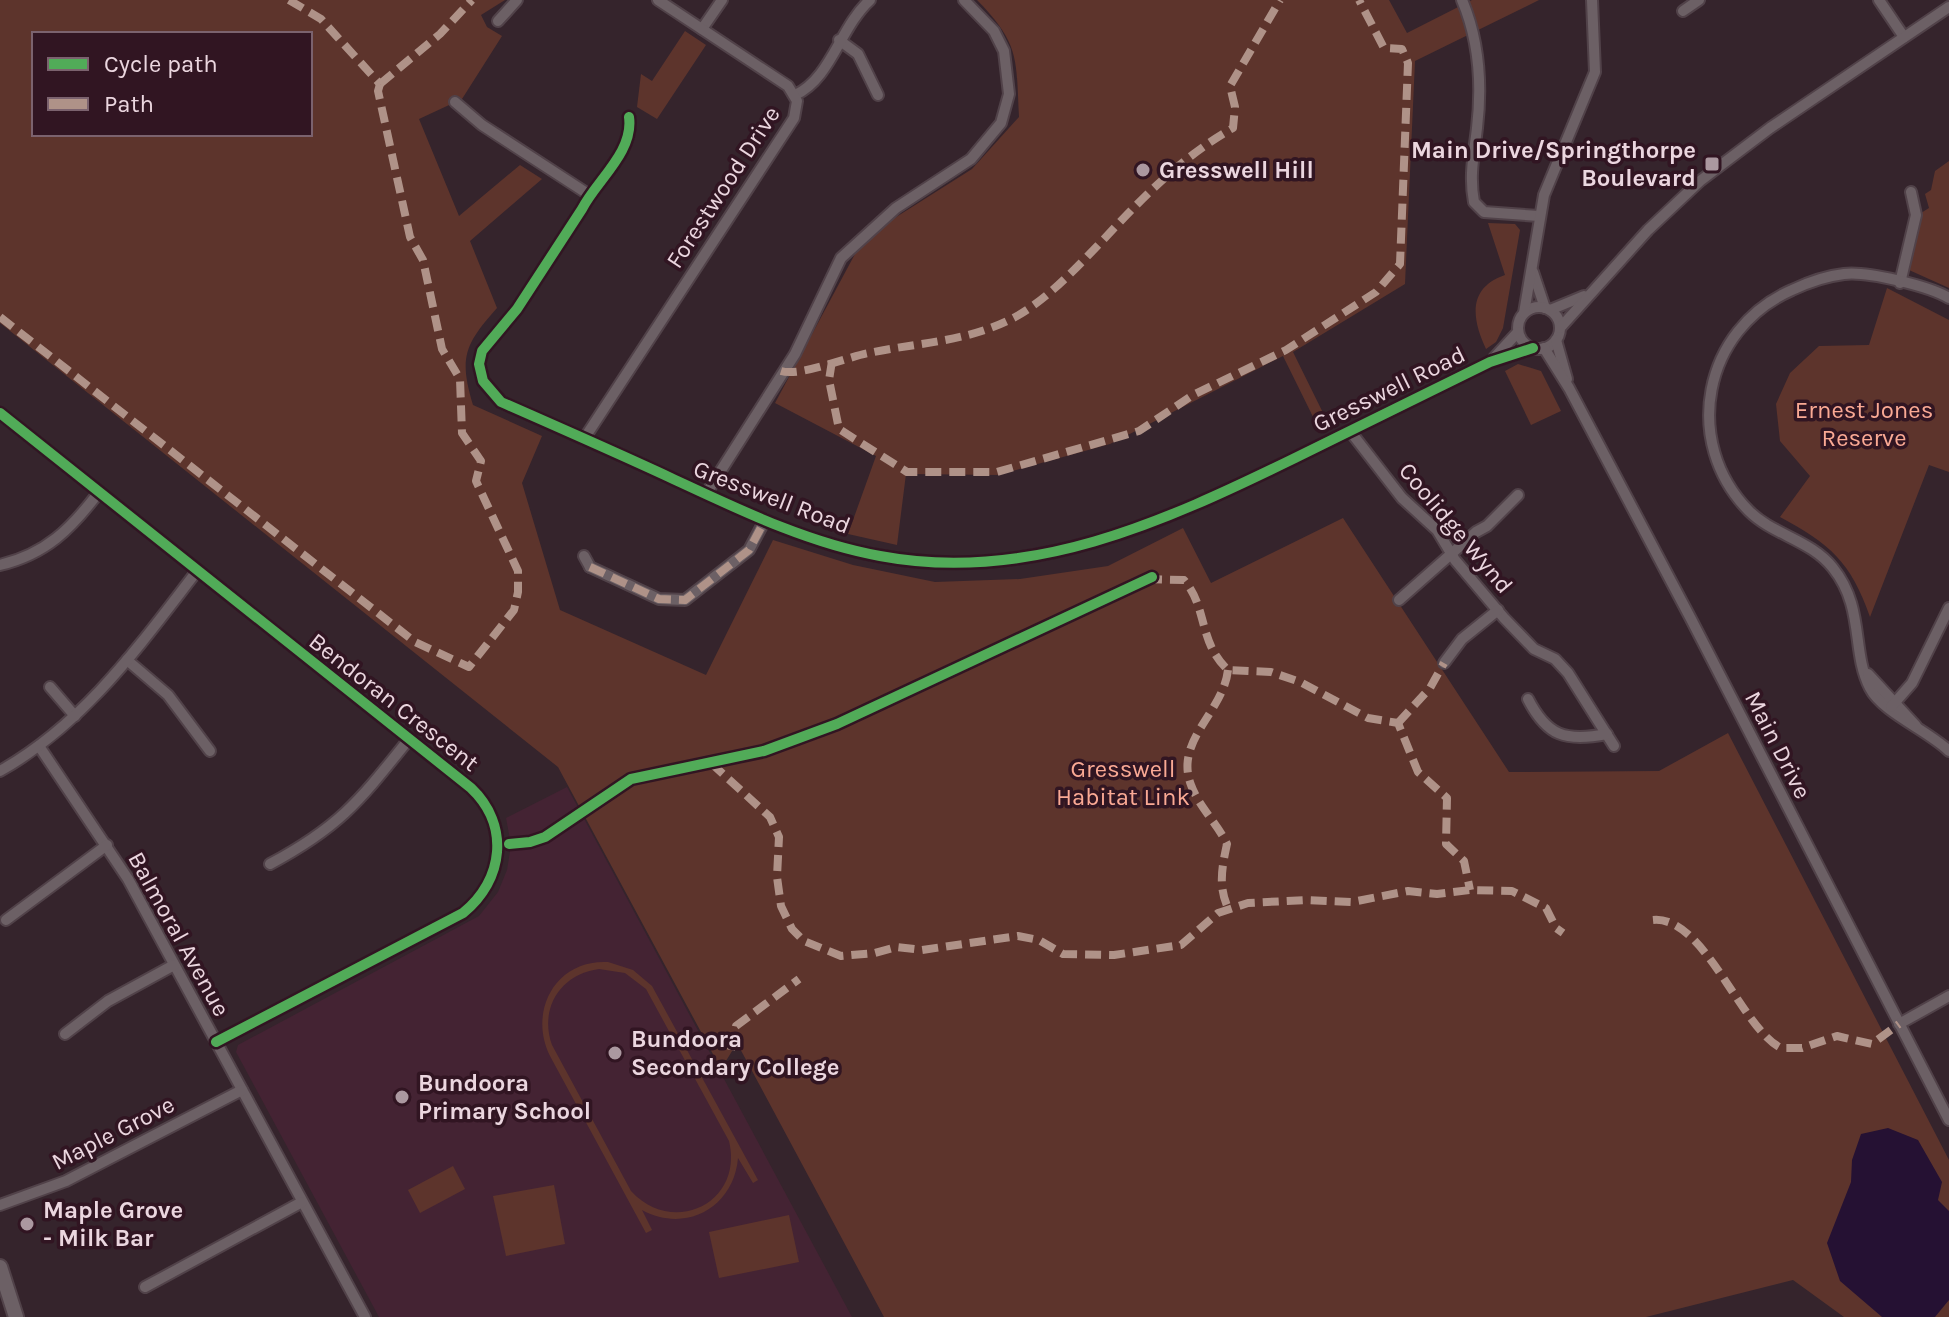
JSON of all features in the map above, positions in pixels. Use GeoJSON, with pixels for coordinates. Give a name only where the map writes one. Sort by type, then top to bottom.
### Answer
{"type":"FeatureCollection","features":[{"type":"Feature","properties":{"kind":"street"},"geometry":{"type":"LineString","coordinates":[[498,21],[517,0]]}},
{"type":"Feature","properties":{"kind":"street","name":"Forestwood Drive"},"geometry":{"type":"LineString","coordinates":[[584,439],[794,118],[795,95],[784,83],[658,0]]}},
{"type":"Feature","properties":{"kind":"street"},"geometry":{"type":"LineString","coordinates":[[702,29],[722,0]]}},
{"type":"Feature","properties":{"kind":"street"},"geometry":{"type":"LineString","coordinates":[[795,95],[813,84],[839,40],[870,0]]}},
{"type":"Feature","properties":{"kind":"street"},"geometry":{"type":"LineString","coordinates":[[706,494],[795,354],[841,258],[896,208],[971,159],[1001,123],[1009,94],[1004,51],[994,31],[964,0]]}},
{"type":"Feature","properties":{"kind":"street"},"geometry":{"type":"LineString","coordinates":[[1462,0],[1475,40],[1478,67],[1477,123],[1471,170],[1474,202],[1484,212],[1539,216]]}},
{"type":"Feature","properties":{"kind":"street"},"geometry":{"type":"LineString","coordinates":[[1592,0],[1595,72],[1582,111],[1551,174],[1539,216],[1524,313],[1518,332],[1523,342],[1538,348],[1556,340],[1560,328],[1589,294],[1700,181],[1760,135],[1949,7]]}},
{"type":"Feature","properties":{"kind":"street"},"geometry":{"type":"LineString","coordinates":[[1683,11],[1699,0]]}},
{"type":"Feature","properties":{"kind":"street"},"geometry":{"type":"LineString","coordinates":[[1879,0],[1904,37]]}},
{"type":"Feature","properties":{"kind":"street"},"geometry":{"type":"LineString","coordinates":[[839,40],[858,54],[878,95]]}},
{"type":"Feature","properties":{"kind":"street"},"geometry":{"type":"LineString","coordinates":[[455,102],[482,125],[588,194]]}},
{"type":"Feature","properties":{"kind":"street","name":"Gresswell Road"},"geometry":{"type":"LineString","coordinates":[[629,117],[628,140],[600,183],[588,194],[582,209],[517,309],[486,345],[479,364],[483,381],[496,398],[584,439],[765,520],[839,546],[907,560],[995,562],[1089,545],[1223,493],[1490,362],[1538,348]]}},
{"type":"Feature","properties":{"kind":"street"},"geometry":{"type":"LineString","coordinates":[[1900,283],[1916,215],[1911,192]]}},
{"type":"Feature","properties":{"kind":"street"},"geometry":{"type":"LineString","coordinates":[[1532,266],[1547,309],[1560,328]]}},
{"type":"Feature","properties":{"kind":"street"},"geometry":{"type":"LineString","coordinates":[[1949,298],[1932,290],[1847,273],[1812,281],[1783,294],[1745,324],[1729,346],[1712,381],[1708,410],[1708,432],[1724,480],[1751,513],[1806,544],[1825,559],[1843,582],[1853,608],[1872,692],[1894,704],[1903,721],[1916,726],[1949,751]]}},
{"type":"Feature","properties":{"kind":"street"},"geometry":{"type":"LineString","coordinates":[[1524,313],[1534,308],[1547,309],[1589,294]]}},
{"type":"Feature","properties":{"kind":"street","name":"Gresswell Road"},"geometry":{"type":"LineString","coordinates":[[1490,362],[1518,332]]}},
{"type":"Feature","properties":{"kind":"street","name":"Main Drive"},"geometry":{"type":"LineString","coordinates":[[1556,340],[1569,388]]}},
{"type":"Feature","properties":{"kind":"street","name":"Main Drive"},"geometry":{"type":"LineString","coordinates":[[1538,348],[1569,388],[1949,1120]]}},
{"type":"Feature","properties":{"kind":"street","name":"Bendoran Crescent"},"geometry":{"type":"LineString","coordinates":[[0,413],[471,788],[490,813],[498,853],[488,885],[476,902],[453,918],[216,1042]]}},
{"type":"Feature","properties":{"kind":"street","name":"Coolidge Wynd"},"geometry":{"type":"LineString","coordinates":[[1350,431],[1402,498],[1437,530],[1451,554],[1498,610],[1534,649],[1559,663],[1614,746]]}},
{"type":"Feature","properties":{"kind":"street"},"geometry":{"type":"LineString","coordinates":[[0,565],[33,555],[56,541],[99,492]]}},
{"type":"Feature","properties":{"kind":"street"},"geometry":{"type":"LineString","coordinates":[[1399,600],[1487,526],[1518,495]]}},
{"type":"Feature","properties":{"kind":"street"},"geometry":{"type":"LineString","coordinates":[[584,556],[587,570],[659,599],[685,600],[749,550],[765,520]]}},
{"type":"Feature","properties":{"kind":"street"},"geometry":{"type":"LineString","coordinates":[[0,771],[39,746],[75,716],[127,660],[197,571]]}},
{"type":"Feature","properties":{"kind":"street"},"geometry":{"type":"LineString","coordinates":[[1894,704],[1912,683],[1949,608]]}},
{"type":"Feature","properties":{"kind":"street"},"geometry":{"type":"LineString","coordinates":[[1444,663],[1462,639],[1498,610]]}},
{"type":"Feature","properties":{"kind":"street"},"geometry":{"type":"LineString","coordinates":[[127,660],[168,695],[210,751]]}},
{"type":"Feature","properties":{"kind":"street"},"geometry":{"type":"LineString","coordinates":[[50,687],[75,716]]}},
{"type":"Feature","properties":{"kind":"street"},"geometry":{"type":"LineString","coordinates":[[1528,699],[1540,722],[1551,731],[1583,736],[1607,734]]}},
{"type":"Feature","properties":{"kind":"street"},"geometry":{"type":"LineString","coordinates":[[270,864],[320,835],[345,816],[409,739]]}},
{"type":"Feature","properties":{"kind":"street","name":"Balmoral Avenue"},"geometry":{"type":"LineString","coordinates":[[39,746],[107,845],[365,1317]]}},
{"type":"Feature","properties":{"kind":"street"},"geometry":{"type":"LineString","coordinates":[[6,920],[107,845]]}},
{"type":"Feature","properties":{"kind":"street"},"geometry":{"type":"LineString","coordinates":[[65,1034],[108,1001],[174,965]]}},
{"type":"Feature","properties":{"kind":"street"},"geometry":{"type":"LineString","coordinates":[[1899,1024],[1949,996]]}},
{"type":"Feature","properties":{"kind":"street","name":"Maple Grove"},"geometry":{"type":"LineString","coordinates":[[0,1205],[74,1177],[242,1090]]}},
{"type":"Feature","properties":{"kind":"street"},"geometry":{"type":"LineString","coordinates":[[145,1287],[302,1202]]}},
{"type":"Feature","properties":{"kind":"street"},"geometry":{"type":"LineString","coordinates":[[0,1267],[16,1317]]}},
{"type":"Feature","properties":{"kind":"shaded area","name":"Bundoora Secondary College"},"geometry":{"type":"Polygon","coordinates":[[[567,787],[852,1317],[379,1317],[236,1052],[238,1045],[479,916],[498,892],[507,870],[511,845],[506,818],[567,787]]]}},
{"type":"Feature","properties":{"kind":"shaded area"},"geometry":{"type":"Polygon","coordinates":[[[1888,1128],[1918,1140],[1942,1182],[1938,1200],[1949,1211],[1949,1300],[1935,1317],[1882,1317],[1840,1281],[1827,1243],[1851,1182],[1852,1160],[1861,1134],[1888,1128]]]}},
{"type":"Feature","properties":{"kind":"green space","name":"Gresswell Habitat Link"},"geometry":{"type":"Polygon","coordinates":[[[0,0],[505,0],[481,15],[487,27],[502,36],[462,99],[419,119],[459,216],[520,165],[542,179],[470,241],[497,308],[477,332],[467,353],[466,375],[473,405],[542,436],[522,483],[560,610],[706,675],[773,540],[853,565],[935,582],[1020,579],[1108,566],[1183,528],[1211,583],[1343,518],[1509,772],[1659,771],[1728,733],[1949,1160],[1949,1317],[1844,1317],[1793,1280],[1646,1317],[884,1317],[737,1043],[721,1069],[558,767],[0,323],[0,0]]]}},
{"type":"Feature","properties":{"kind":"green space"},"geometry":{"type":"Polygon","coordinates":[[[977,0],[1389,0],[1407,33],[1472,0],[1539,0],[1415,61],[1405,284],[1293,352],[1330,427],[1320,431],[1283,356],[1110,444],[998,475],[906,474],[897,545],[848,534],[876,456],[775,403],[855,254],[882,226],[972,169],[1019,117],[1013,53],[1001,29],[977,0]]]}},
{"type":"Feature","properties":{"kind":"green space"},"geometry":{"type":"Polygon","coordinates":[[[685,31],[706,45],[657,119],[637,107],[641,74],[652,81],[685,31]]]}},
{"type":"Feature","properties":{"kind":"green space"},"geometry":{"type":"Polygon","coordinates":[[[1949,161],[1949,288],[1909,270],[1921,213],[1929,208],[1925,194],[1931,190],[1935,171],[1949,161]]]}},
{"type":"Feature","properties":{"kind":"green space"},"geometry":{"type":"Polygon","coordinates":[[[1488,223],[1515,224],[1520,230],[1503,328],[1496,342],[1486,349],[1478,327],[1476,306],[1484,288],[1505,275],[1488,223]]]}},
{"type":"Feature","properties":{"kind":"green space","name":"Ernest Jones Reserve"},"geometry":{"type":"Polygon","coordinates":[[[1887,288],[1949,320],[1949,472],[1929,465],[1870,617],[1855,582],[1837,556],[1780,517],[1810,476],[1780,441],[1776,404],[1790,373],[1819,346],[1869,345],[1887,288]]]}},
{"type":"Feature","properties":{"kind":"green space"},"geometry":{"type":"Polygon","coordinates":[[[1518,364],[1541,371],[1561,411],[1531,425],[1505,371],[1518,364]]]}},
{"type":"Feature","properties":{"kind":"green space"},"geometry":{"type":"Polygon","coordinates":[[[608,962],[633,970],[652,986],[758,1180],[753,1183],[738,1158],[728,1190],[717,1202],[691,1217],[675,1219],[642,1210],[652,1230],[646,1233],[550,1056],[544,1039],[542,1022],[551,991],[573,969],[589,963],[608,962]],[[599,969],[585,972],[564,986],[556,995],[548,1019],[552,1045],[631,1191],[648,1205],[666,1211],[684,1212],[716,1196],[726,1181],[731,1163],[729,1141],[646,989],[625,973],[599,969]]]}},
{"type":"Feature","properties":{"kind":"green space"},"geometry":{"type":"Polygon","coordinates":[[[453,1166],[465,1189],[420,1213],[408,1190],[453,1166]]]}},
{"type":"Feature","properties":{"kind":"green space"},"geometry":{"type":"Polygon","coordinates":[[[554,1185],[565,1244],[506,1256],[493,1196],[554,1185]]]}},
{"type":"Feature","properties":{"kind":"green space"},"geometry":{"type":"Polygon","coordinates":[[[789,1215],[799,1262],[719,1278],[709,1232],[789,1215]]]}},
{"type":"Feature","properties":{"kind":"marked path"},"geometry":{"type":"LineString","coordinates":[[289,0],[321,19],[380,84]]}},
{"type":"Feature","properties":{"kind":"marked path"},"geometry":{"type":"LineString","coordinates":[[380,84],[440,34],[472,0]]}},
{"type":"Feature","properties":{"kind":"marked path"},"geometry":{"type":"LineString","coordinates":[[781,371],[800,371],[869,353],[963,336],[999,325],[1041,300],[1164,178],[1197,151],[1233,128],[1235,107],[1230,86],[1280,0]]}},
{"type":"Feature","properties":{"kind":"marked path"},"geometry":{"type":"LineString","coordinates":[[832,361],[829,380],[839,429],[907,472],[997,472],[1139,431],[1193,395],[1286,350],[1376,292],[1400,264],[1408,63],[1402,49],[1384,48],[1359,0]]}},
{"type":"Feature","properties":{"kind":"marked path"},"geometry":{"type":"LineString","coordinates":[[0,317],[415,642],[469,667],[514,610],[518,571],[476,481],[481,461],[462,433],[460,379],[442,349],[423,260],[410,237],[378,91],[380,84]]}},
{"type":"Feature","properties":{"kind":"marked path"},"geometry":{"type":"LineString","coordinates":[[590,567],[659,599],[685,600],[749,550],[765,520]]}},
{"type":"Feature","properties":{"kind":"marked path"},"geometry":{"type":"LineString","coordinates":[[1146,579],[1184,580],[1197,602],[1212,648],[1228,670],[1271,672],[1300,682],[1368,718],[1398,723],[1418,772],[1447,798],[1446,844],[1464,861],[1470,890]]}},
{"type":"Feature","properties":{"kind":"marked path"},"geometry":{"type":"LineString","coordinates":[[1398,723],[1430,688],[1444,663]]}},
{"type":"Feature","properties":{"kind":"marked path"},"geometry":{"type":"LineString","coordinates":[[1228,670],[1218,700],[1194,740],[1188,769],[1194,793],[1227,844],[1222,884],[1228,908]]}},
{"type":"Feature","properties":{"kind":"marked path"},"geometry":{"type":"LineString","coordinates":[[711,763],[770,817],[779,837],[777,877],[781,906],[792,929],[804,941],[841,956],[875,953],[897,947],[922,950],[1018,936],[1039,940],[1063,954],[1114,955],[1181,945],[1218,913],[1248,903],[1306,900],[1352,902],[1408,891],[1437,894],[1470,890],[1512,891],[1546,908],[1556,928],[1563,933]]}},
{"type":"Feature","properties":{"kind":"marked path"},"geometry":{"type":"LineString","coordinates":[[1653,920],[1672,923],[1689,935],[1751,1019],[1766,1037],[1781,1048],[1802,1048],[1837,1036],[1872,1044],[1899,1024]]}},
{"type":"Feature","properties":{"kind":"marked path"},"geometry":{"type":"LineString","coordinates":[[731,1050],[736,1026],[799,979]]}},
{"type":"Feature","properties":{"kind":"cycle path"},"geometry":{"type":"LineString","coordinates":[[629,117],[626,142],[613,166],[588,198],[517,309],[482,351],[479,364],[483,381],[501,402],[747,513],[799,534],[853,550],[935,562],[989,562],[1094,542],[1145,525],[1246,482],[1490,362],[1533,348]]}},
{"type":"Feature","properties":{"kind":"cycle path"},"geometry":{"type":"LineString","coordinates":[[0,413],[471,788],[492,818],[497,852],[494,869],[477,900],[463,913],[216,1042]]}},
{"type":"Feature","properties":{"kind":"cycle path"},"geometry":{"type":"LineString","coordinates":[[509,844],[545,837],[631,779],[764,751],[837,724],[1152,577]]}},
{"type":"Feature","properties":{"kind":"place","name":"Main Drive/Springthorpe Boulevard"},"geometry":{"type":"Point","coordinates":[1712,164]}},
{"type":"Feature","properties":{"kind":"place","name":"Gresswell Hill"},"geometry":{"type":"Point","coordinates":[1143,170]}},
{"type":"Feature","properties":{"kind":"place","name":"Bundoora Secondary College"},"geometry":{"type":"Point","coordinates":[615,1053]}},
{"type":"Feature","properties":{"kind":"place","name":"Bundoora Primary School"},"geometry":{"type":"Point","coordinates":[402,1097]}},
{"type":"Feature","properties":{"kind":"place","name":"Maple Grove - Milk Bar"},"geometry":{"type":"Point","coordinates":[27,1224]}}]}
